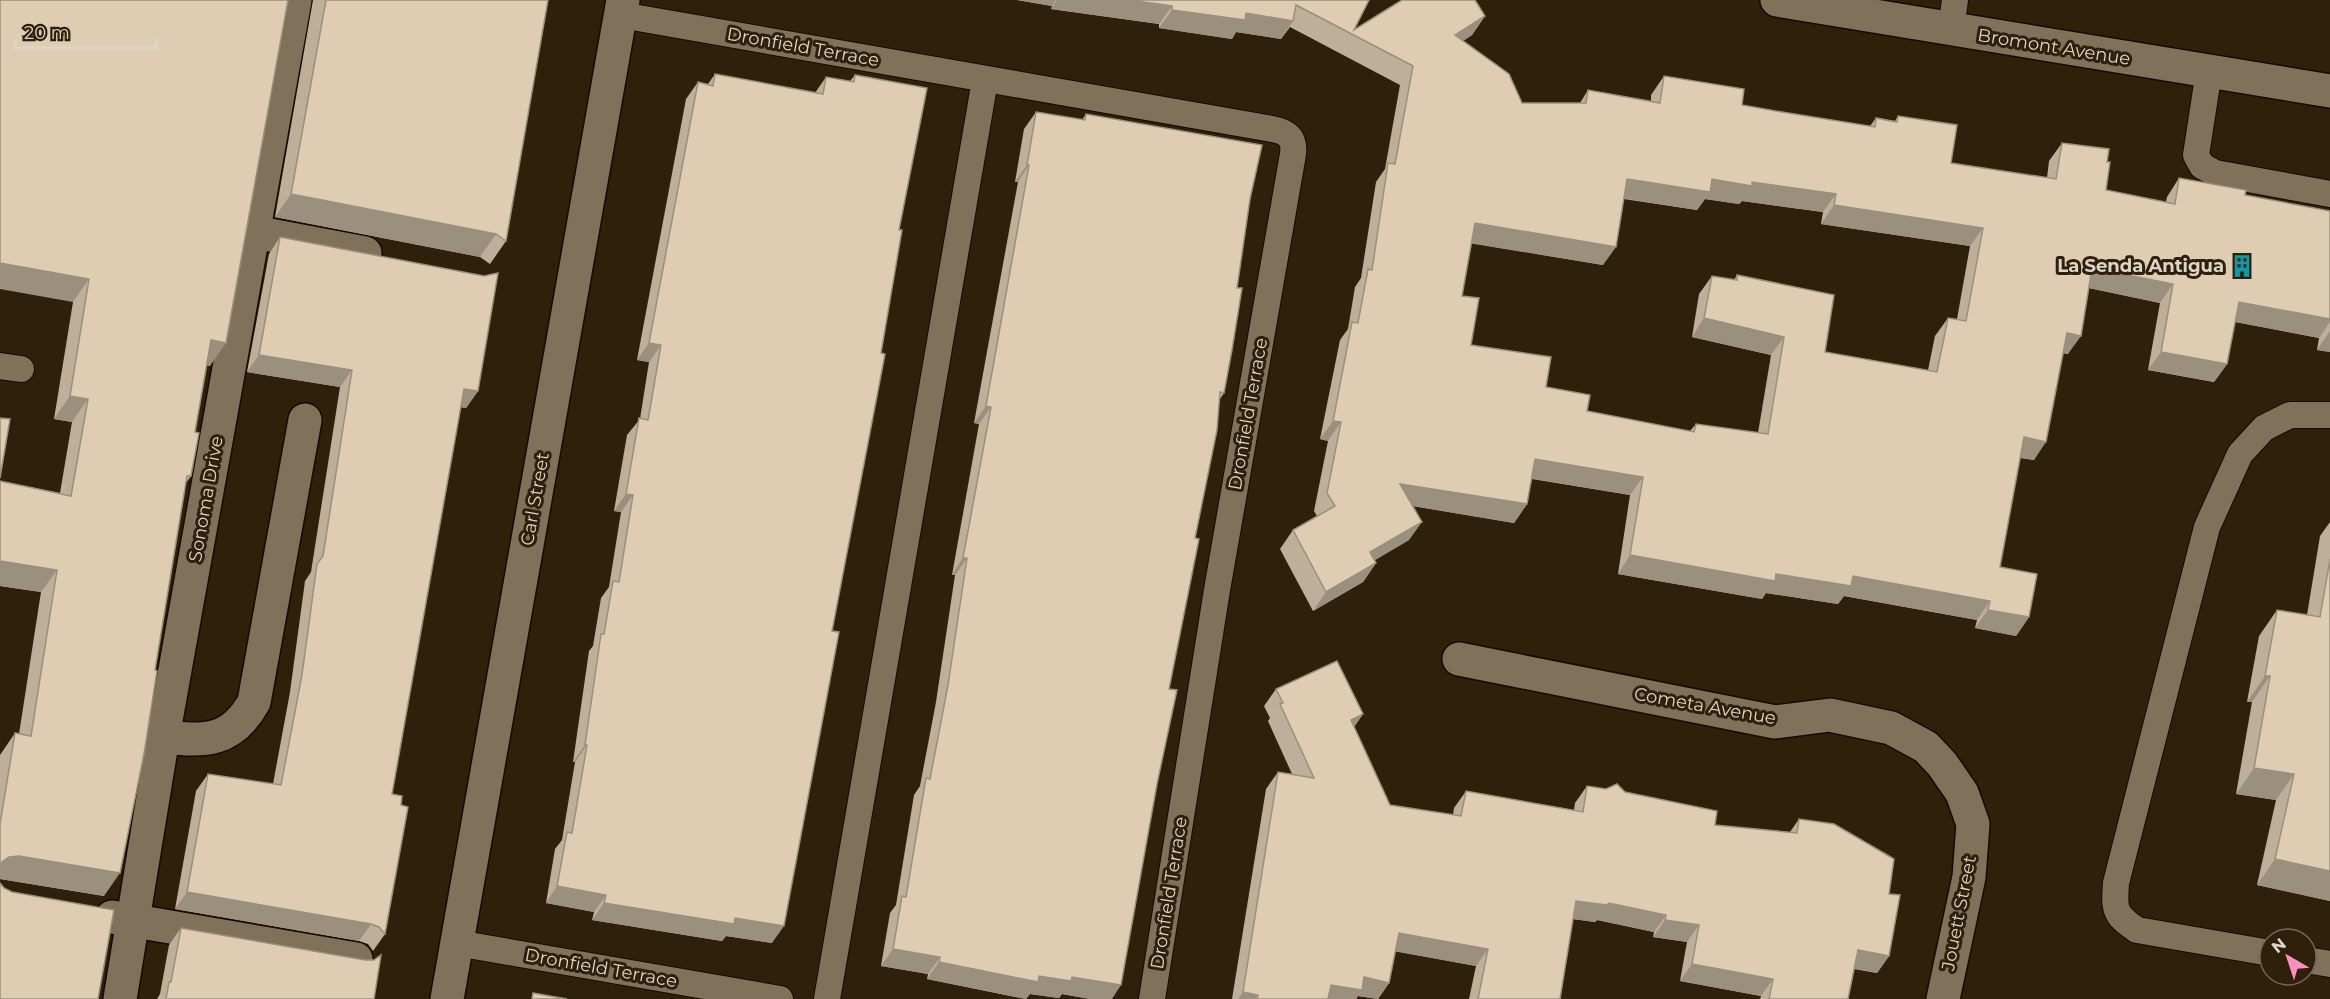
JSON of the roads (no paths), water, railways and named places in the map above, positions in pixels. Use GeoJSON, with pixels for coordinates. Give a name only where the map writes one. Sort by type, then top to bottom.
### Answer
{"type":"FeatureCollection","features":[{"type":"Feature","properties":{"kind":"street","name":"Sonoma Drive"},"geometry":{"type":"LineString","coordinates":[[120,999],[163,737],[295,0]]}},
{"type":"Feature","properties":{"kind":"street","name":"Bromont Avenue"},"geometry":{"type":"LineString","coordinates":[[1777,0],[1953,15],[2209,71],[2330,91]]}},
{"type":"Feature","properties":{"kind":"street","name":"Carl Street"},"geometry":{"type":"LineString","coordinates":[[447,999],[622,8]]}},
{"type":"Feature","properties":{"kind":"street"},"geometry":{"type":"LineString","coordinates":[[254,232],[394,259]]}},
{"type":"Feature","properties":{"kind":"street"},"geometry":{"type":"LineString","coordinates":[[163,737],[195,740],[213,738],[238,725],[254,702],[305,420]]}},
{"type":"Feature","properties":{"kind":"street","name":"Cometa Avenue"},"geometry":{"type":"LineString","coordinates":[[1459,659],[1775,722],[1830,715],[1891,728],[1926,747],[1942,764]]}},
{"type":"Feature","properties":{"kind":"street","name":"Jouett Street"},"geometry":{"type":"LineString","coordinates":[[1942,764],[1962,793],[1974,824],[1969,877],[1943,999]]}},
{"type":"Feature","properties":{"kind":"street"},"geometry":{"type":"LineString","coordinates":[[78,911],[356,959]]}},
{"type":"Feature","properties":{"kind":"lane","name":"Dronfield Terrace"},"geometry":{"type":"LineString","coordinates":[[622,8],[985,80],[1281,131],[1290,136],[1294,145],[1217,590],[1152,999]]}},
{"type":"Feature","properties":{"kind":"lane"},"geometry":{"type":"LineString","coordinates":[[2209,71],[2196,154],[2202,166],[2215,173],[2330,194]]}},
{"type":"Feature","properties":{"kind":"lane"},"geometry":{"type":"LineString","coordinates":[[827,999],[985,80]]}},
{"type":"Feature","properties":{"kind":"lane"},"geometry":{"type":"LineString","coordinates":[[2258,951],[2137,930],[2123,921],[2114,907],[2116,883],[2207,527],[2240,454],[2264,428],[2290,415],[2330,416]]}},
{"type":"Feature","properties":{"kind":"lane","name":"Dronfield Terrace"},"geometry":{"type":"LineString","coordinates":[[457,944],[780,999]]}},
{"type":"Feature","properties":{"kind":"place","name":"La Senda Antigua"},"geometry":{"type":"Point","coordinates":[2242,266]}}]}
